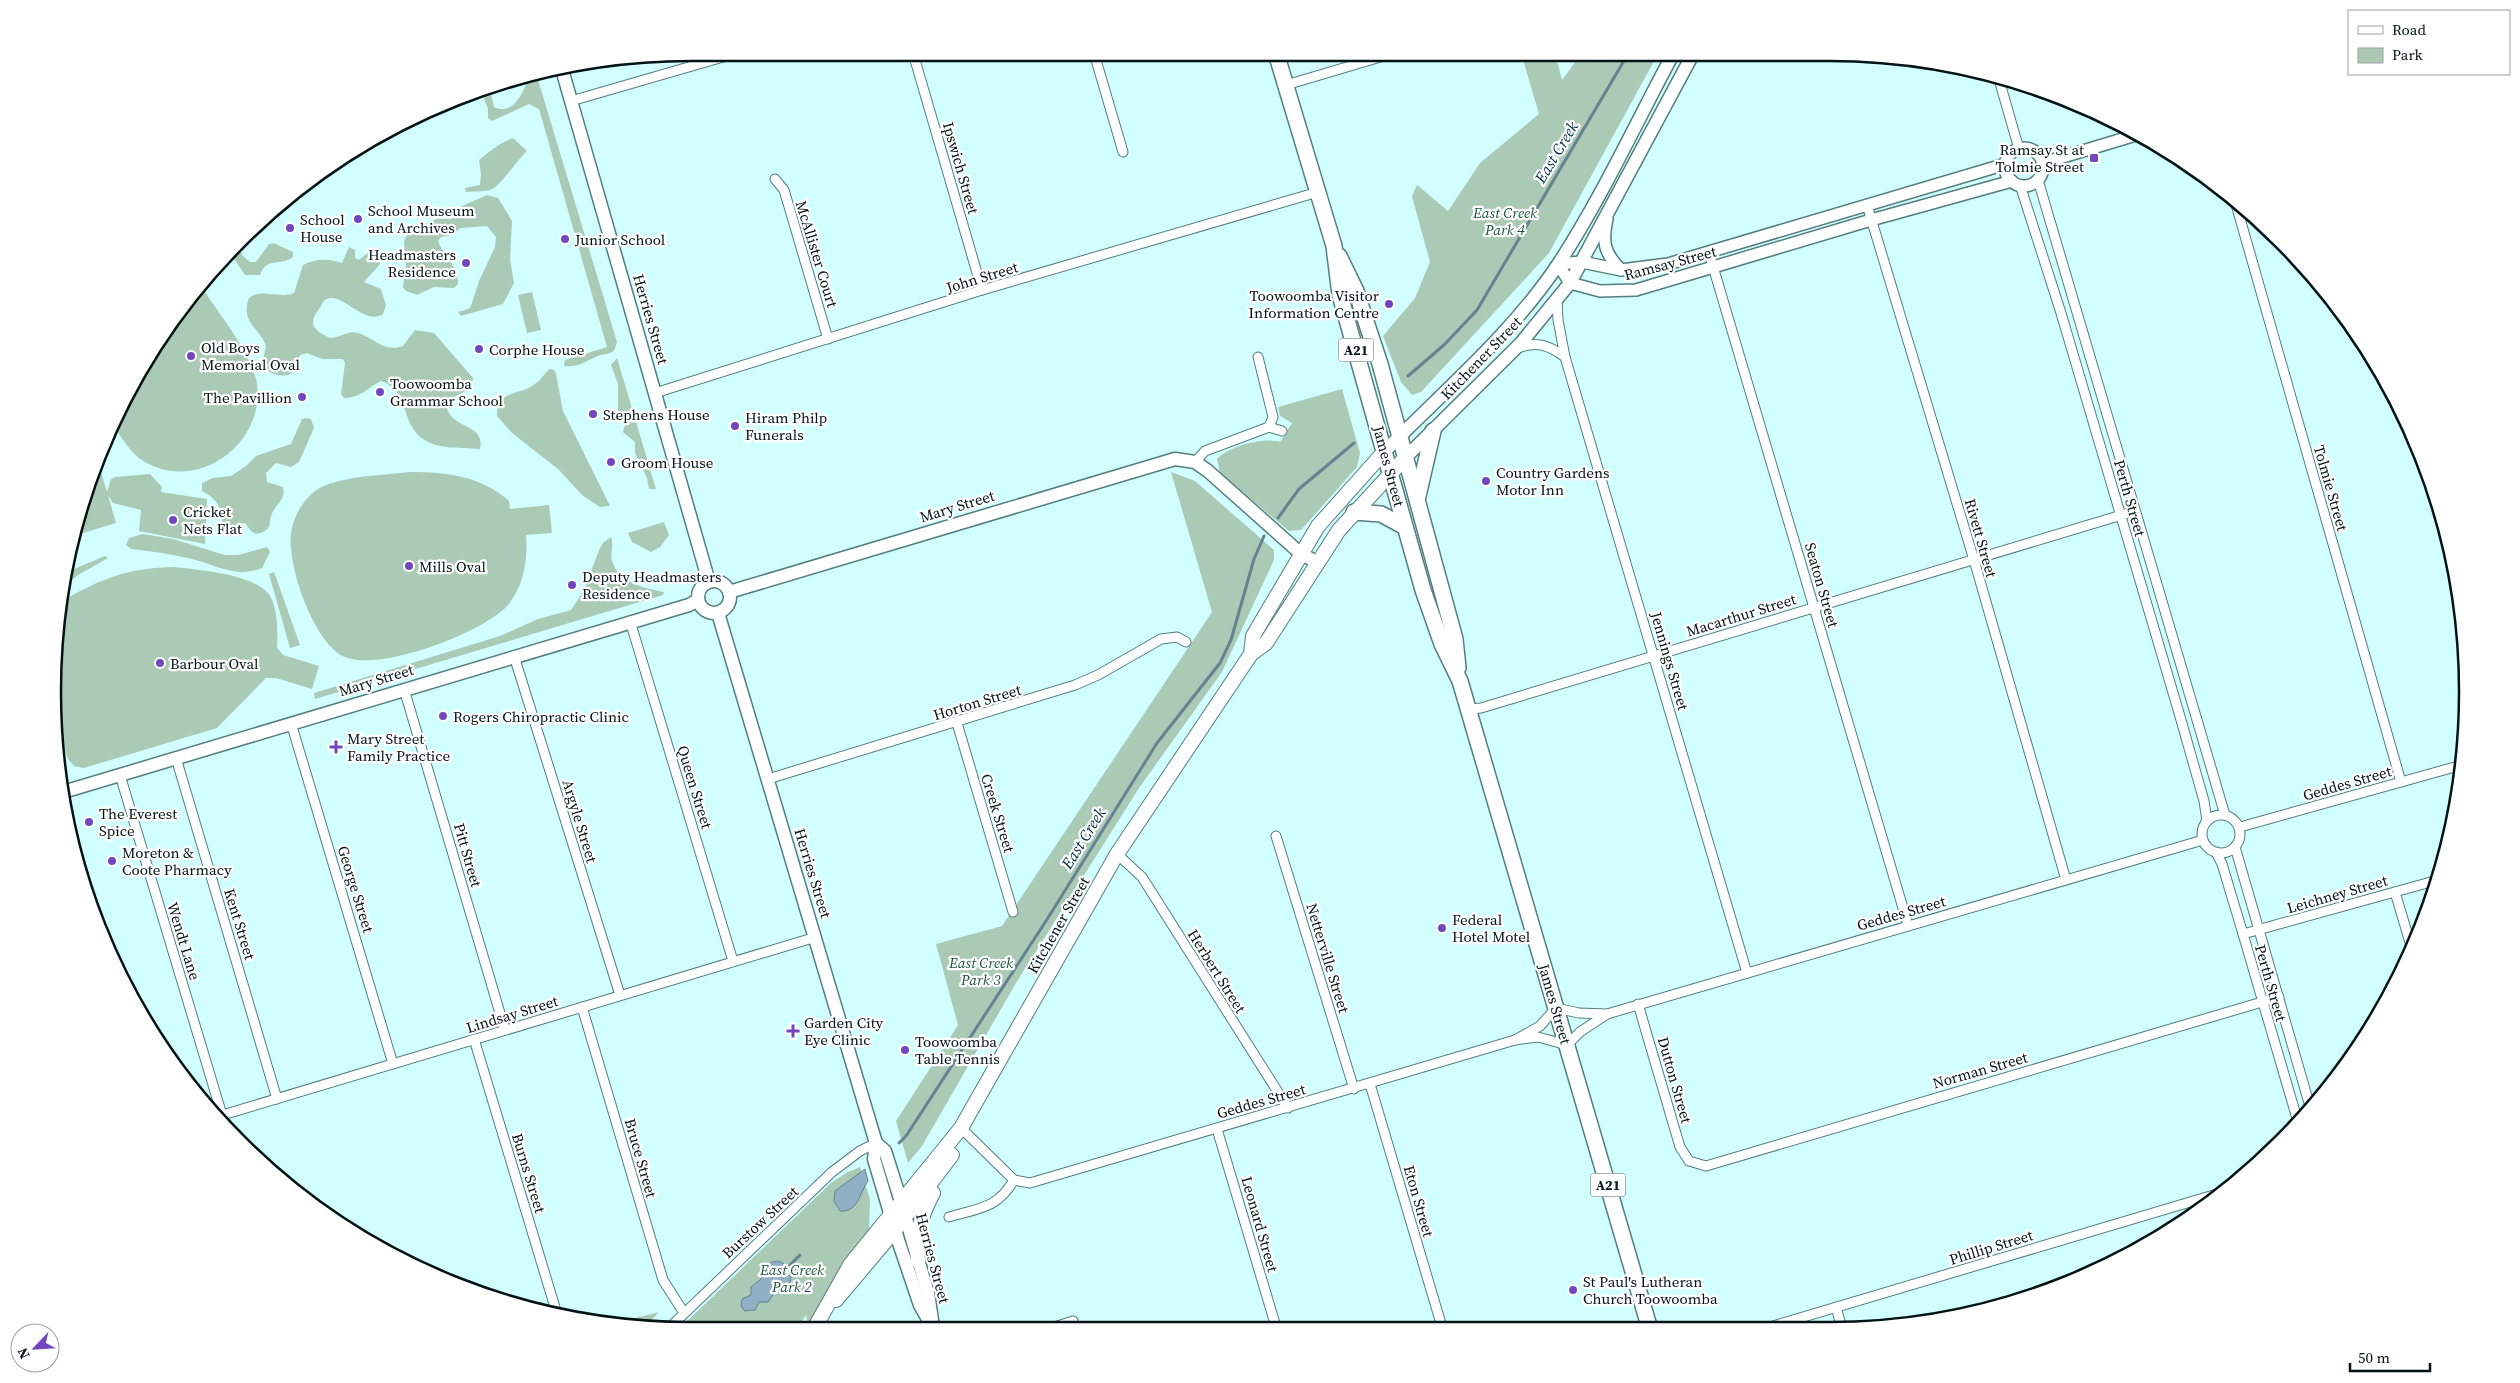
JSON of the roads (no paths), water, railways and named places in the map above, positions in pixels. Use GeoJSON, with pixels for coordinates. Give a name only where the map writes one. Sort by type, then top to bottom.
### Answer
{"type":"FeatureCollection","features":[{"type":"Feature","properties":{"kind":"highway","name":"James Street"},"geometry":{"type":"LineString","coordinates":[[1278,61],[1334,246],[1340,295],[1405,527],[1439,635],[1460,682],[1469,710],[1649,1322]]}},
{"type":"Feature","properties":{"kind":"highway","name":"James Street"},"geometry":{"type":"LineString","coordinates":[[1334,246],[1356,291],[1400,435],[1455,639],[1460,682]]}},
{"type":"Feature","properties":{"kind":"highway"},"geometry":{"type":"LineString","coordinates":[[1417,497],[1433,431]]}},
{"type":"Feature","properties":{"kind":"highway"},"geometry":{"type":"LineString","coordinates":[[1354,512],[1381,514],[1405,527]]}},
{"type":"Feature","properties":{"kind":"main road","name":"Kitchener Street"},"geometry":{"type":"LineString","coordinates":[[1251,654],[1253,636],[1300,552],[1326,515],[1400,435],[1490,347],[1558,264],[1591,208],[1669,61]]}},
{"type":"Feature","properties":{"kind":"main road","name":"Kitchener Street"},"geometry":{"type":"LineString","coordinates":[[826,1309],[895,1230],[904,1210],[961,1128],[1117,854],[1251,654],[1266,643],[1354,512],[1406,457],[1514,350],[1570,283],[1689,61]]}},
{"type":"Feature","properties":{"kind":"main road","name":"Herries Street"},"geometry":{"type":"LineString","coordinates":[[563,74],[709,582]]}},
{"type":"Feature","properties":{"kind":"main road","name":"Mary Street"},"geometry":{"type":"LineString","coordinates":[[729,592],[1156,463],[1175,459],[1195,462]]}},
{"type":"Feature","properties":{"kind":"main road"},"geometry":{"type":"LineString","coordinates":[[1195,462],[1300,552],[1318,563]]}},
{"type":"Feature","properties":{"kind":"main road"},"geometry":{"type":"LineString","coordinates":[[709,582],[723,584],[729,592],[727,606],[718,613],[705,611],[698,600],[699,590],[709,582]]}},
{"type":"Feature","properties":{"kind":"main road","name":"Mary Street"},"geometry":{"type":"LineString","coordinates":[[69,790],[698,600]]}},
{"type":"Feature","properties":{"kind":"main road","name":"Herries Street"},"geometry":{"type":"LineString","coordinates":[[718,613],[876,1143],[874,1159],[895,1230],[920,1305],[930,1322]]}},
{"type":"Feature","properties":{"kind":"main road"},"geometry":{"type":"LineString","coordinates":[[918,1261],[918,1232],[921,1215],[952,1155],[961,1128]]}},
{"type":"Feature","properties":{"kind":"main road","name":"Herries Street"},"geometry":{"type":"LineString","coordinates":[[876,1143],[884,1151],[904,1210],[928,1293],[932,1322]]}},
{"type":"Feature","properties":{"kind":"main road","name":"Kitchener Street"},"geometry":{"type":"LineString","coordinates":[[818,1322],[850,1265],[891,1216],[904,1210],[952,1155]]}},
{"type":"Feature","properties":{"kind":"street"},"geometry":{"type":"LineString","coordinates":[[571,101],[707,61]]}},
{"type":"Feature","properties":{"kind":"street","name":"Ipswich Street"},"geometry":{"type":"LineString","coordinates":[[915,61],[982,290]]}},
{"type":"Feature","properties":{"kind":"street"},"geometry":{"type":"LineString","coordinates":[[1096,61],[1123,152]]}},
{"type":"Feature","properties":{"kind":"street"},"geometry":{"type":"LineString","coordinates":[[1286,85],[1367,61]]}},
{"type":"Feature","properties":{"kind":"street"},"geometry":{"type":"LineString","coordinates":[[2001,86],[2020,149]]}},
{"type":"Feature","properties":{"kind":"street"},"geometry":{"type":"LineString","coordinates":[[1644,108],[1660,117]]}},
{"type":"Feature","properties":{"kind":"street"},"geometry":{"type":"LineString","coordinates":[[2043,163],[2128,137]]}},
{"type":"Feature","properties":{"kind":"street"},"geometry":{"type":"LineString","coordinates":[[2020,149],[2032,150],[2040,156],[2043,163],[2042,174],[2038,180],[2030,185],[2016,183],[2007,173],[2006,164],[2012,153],[2020,149]]}},
{"type":"Feature","properties":{"kind":"street","name":"Ramsay Street"},"geometry":{"type":"LineString","coordinates":[[1558,264],[1582,262],[1621,270],[1668,264],[2006,164]]}},
{"type":"Feature","properties":{"kind":"street","name":"McAllister Court"},"geometry":{"type":"LineString","coordinates":[[775,179],[784,190],[828,339]]}},
{"type":"Feature","properties":{"kind":"street","name":"Perth Street"},"geometry":{"type":"LineString","coordinates":[[2038,180],[2074,309],[2195,709],[2225,815]]}},
{"type":"Feature","properties":{"kind":"street","name":"Ramsay Street"},"geometry":{"type":"LineString","coordinates":[[1570,283],[1600,292],[1636,290],[1871,220],[2016,183]]}},
{"type":"Feature","properties":{"kind":"street","name":"Perth Street"},"geometry":{"type":"LineString","coordinates":[[2016,183],[2061,313],[2179,713],[2204,801],[2207,821]]}},
{"type":"Feature","properties":{"kind":"street","name":"John Street"},"geometry":{"type":"LineString","coordinates":[[655,393],[982,290],[1318,192]]}},
{"type":"Feature","properties":{"kind":"street","name":"Rivett Street"},"geometry":{"type":"LineString","coordinates":[[1867,205],[1974,560],[2066,880]]}},
{"type":"Feature","properties":{"kind":"street","name":"Tolmie Street"},"geometry":{"type":"LineString","coordinates":[[2239,214],[2401,782]]}},
{"type":"Feature","properties":{"kind":"street"},"geometry":{"type":"LineString","coordinates":[[1608,215],[1603,236],[1604,246],[1609,257],[1621,270]]}},
{"type":"Feature","properties":{"kind":"street","name":"Seaton Street"},"geometry":{"type":"LineString","coordinates":[[1709,253],[1908,925]]}},
{"type":"Feature","properties":{"kind":"street"},"geometry":{"type":"LineString","coordinates":[[1558,264],[1570,283]]}},
{"type":"Feature","properties":{"kind":"street","name":"Jennings Street"},"geometry":{"type":"LineString","coordinates":[[1557,299],[1558,320],[1565,357],[1747,973]]}},
{"type":"Feature","properties":{"kind":"street"},"geometry":{"type":"LineString","coordinates":[[2061,313],[2074,309]]}},
{"type":"Feature","properties":{"kind":"street"},"geometry":{"type":"LineString","coordinates":[[1514,350],[1528,344],[1542,343],[1565,357]]}},
{"type":"Feature","properties":{"kind":"street"},"geometry":{"type":"LineString","coordinates":[[1258,357],[1272,417],[1269,427]]}},
{"type":"Feature","properties":{"kind":"street"},"geometry":{"type":"LineString","coordinates":[[2085,394],[2099,391]]}},
{"type":"Feature","properties":{"kind":"street"},"geometry":{"type":"LineString","coordinates":[[1195,462],[1205,451],[1269,427],[1282,431]]}},
{"type":"Feature","properties":{"kind":"street","name":"Macarthur Street"},"geometry":{"type":"LineString","coordinates":[[1469,710],[1974,560],[2135,510]]}},
{"type":"Feature","properties":{"kind":"street","name":"Queen Street"},"geometry":{"type":"LineString","coordinates":[[630,622],[733,961]]}},
{"type":"Feature","properties":{"kind":"street","name":"Horton Street"},"geometry":{"type":"LineString","coordinates":[[768,779],[957,723],[1075,685],[1098,675],[1161,639],[1177,637],[1186,642]]}},
{"type":"Feature","properties":{"kind":"street","name":"Argyle Street"},"geometry":{"type":"LineString","coordinates":[[514,656],[620,995]]}},
{"type":"Feature","properties":{"kind":"street","name":"Pitt Street"},"geometry":{"type":"LineString","coordinates":[[404,689],[505,1030]]}},
{"type":"Feature","properties":{"kind":"street"},"geometry":{"type":"LineString","coordinates":[[2179,713],[2195,709]]}},
{"type":"Feature","properties":{"kind":"street","name":"George Street"},"geometry":{"type":"LineString","coordinates":[[291,723],[394,1064]]}},
{"type":"Feature","properties":{"kind":"street","name":"Creek Street"},"geometry":{"type":"LineString","coordinates":[[957,723],[1013,912]]}},
{"type":"Feature","properties":{"kind":"street","name":"Kent Street"},"geometry":{"type":"LineString","coordinates":[[176,758],[277,1099]]}},
{"type":"Feature","properties":{"kind":"street","name":"Geddes Street"},"geometry":{"type":"LineString","coordinates":[[2240,828],[2454,766]]}},
{"type":"Feature","properties":{"kind":"street","name":"Wendt Lane"},"geometry":{"type":"LineString","coordinates":[[120,774],[216,1104]]}},
{"type":"Feature","properties":{"kind":"street"},"geometry":{"type":"LineString","coordinates":[[2217,815],[2225,815],[2232,818],[2240,828],[2240,839],[2236,847],[2225,853],[2216,852],[2208,847],[2203,840],[2203,830],[2207,821],[2217,815]]}},
{"type":"Feature","properties":{"kind":"street","name":"Netterville Street"},"geometry":{"type":"LineString","coordinates":[[1276,836],[1354,1089]]}},
{"type":"Feature","properties":{"kind":"street","name":"Geddes Street"},"geometry":{"type":"LineString","coordinates":[[1014,1180],[1022,1183],[1041,1181],[1515,1040],[1538,1037],[1567,1045],[1580,1032],[1607,1014],[1638,1004],[2203,840]]}},
{"type":"Feature","properties":{"kind":"street","name":"Perth Street"},"geometry":{"type":"LineString","coordinates":[[2236,847],[2308,1100]]}},
{"type":"Feature","properties":{"kind":"street","name":"Perth Street"},"geometry":{"type":"LineString","coordinates":[[2216,852],[2222,864],[2296,1114]]}},
{"type":"Feature","properties":{"kind":"street","name":"Herbert Street"},"geometry":{"type":"LineString","coordinates":[[1117,854],[1142,877],[1288,1108]]}},
{"type":"Feature","properties":{"kind":"street","name":"Leichney Street"},"geometry":{"type":"LineString","coordinates":[[2243,934],[2428,883]]}},
{"type":"Feature","properties":{"kind":"street"},"geometry":{"type":"LineString","coordinates":[[2395,892],[2409,938]]}},
{"type":"Feature","properties":{"kind":"street","name":"Lindsay Street"},"geometry":{"type":"LineString","coordinates":[[225,1114],[816,937]]}},
{"type":"Feature","properties":{"kind":"street","name":"Norman Street"},"geometry":{"type":"LineString","coordinates":[[1689,1161],[1706,1166],[2279,996]]}},
{"type":"Feature","properties":{"kind":"street","name":"Dutton Street"},"geometry":{"type":"LineString","coordinates":[[1638,1004],[1680,1147],[1689,1161]]}},
{"type":"Feature","properties":{"kind":"street","name":"Bruce Street"},"geometry":{"type":"LineString","coordinates":[[582,1007],[663,1280],[684,1313]]}},
{"type":"Feature","properties":{"kind":"street","name":"Geddes Street"},"geometry":{"type":"LineString","coordinates":[[1515,1040],[1540,1026],[1556,1008],[1579,1014],[1607,1014]]}},
{"type":"Feature","properties":{"kind":"street","name":"Burns Street"},"geometry":{"type":"LineString","coordinates":[[474,1039],[555,1307]]}},
{"type":"Feature","properties":{"kind":"street","name":"Eton Street"},"geometry":{"type":"LineString","coordinates":[[1370,1084],[1441,1322]]}},
{"type":"Feature","properties":{"kind":"street"},"geometry":{"type":"LineString","coordinates":[[949,1217],[993,1204],[1001,1199],[1014,1180],[961,1128]]}},
{"type":"Feature","properties":{"kind":"street","name":"Leonard Street"},"geometry":{"type":"LineString","coordinates":[[1217,1129],[1275,1322]]}},
{"type":"Feature","properties":{"kind":"street","name":"Burstow Street"},"geometry":{"type":"LineString","coordinates":[[676,1321],[832,1172],[854,1155],[876,1143]]}},
{"type":"Feature","properties":{"kind":"street","name":"Phillip Street"},"geometry":{"type":"LineString","coordinates":[[1787,1322],[2204,1198]]}},
{"type":"Feature","properties":{"kind":"street"},"geometry":{"type":"LineString","coordinates":[[1836,1307],[1841,1321]]}},
{"type":"Feature","properties":{"kind":"water"},"geometry":{"type":"Polygon","coordinates":[[[865,1169],[868,1181],[858,1201],[851,1209],[840,1211],[834,1201],[835,1191],[865,1169]]]}},
{"type":"Feature","properties":{"kind":"water"},"geometry":{"type":"Polygon","coordinates":[[[778,1261],[788,1268],[790,1273],[791,1278],[786,1288],[775,1292],[768,1302],[759,1302],[755,1310],[745,1311],[741,1306],[742,1299],[751,1295],[751,1287],[761,1279],[765,1267],[772,1262],[778,1261]]]}},
{"type":"Feature","properties":{"kind":"waterway","name":"East Creek"},"geometry":{"type":"LineString","coordinates":[[1408,376],[1445,344],[1477,310],[1624,61]]}},
{"type":"Feature","properties":{"kind":"waterway","name":"East Creek"},"geometry":{"type":"LineString","coordinates":[[1278,518],[1299,489],[1354,443]]}},
{"type":"Feature","properties":{"kind":"waterway","name":"East Creek"},"geometry":{"type":"LineString","coordinates":[[899,1143],[906,1136],[1046,921],[1157,743],[1220,663],[1231,640],[1254,559],[1264,536]]}},
{"type":"Feature","properties":{"kind":"waterway","name":"East Creek"},"geometry":{"type":"LineString","coordinates":[[785,1270],[800,1255]]}},
{"type":"Feature","properties":{"kind":"place","name":"Ramsay St at Tolmie Street"},"geometry":{"type":"Point","coordinates":[2094,158]}},
{"type":"Feature","properties":{"kind":"place","name":"School Museum and Archives"},"geometry":{"type":"Point","coordinates":[358,219]}},
{"type":"Feature","properties":{"kind":"place","name":"School House"},"geometry":{"type":"Point","coordinates":[290,228]}},
{"type":"Feature","properties":{"kind":"place","name":"Junior School"},"geometry":{"type":"Point","coordinates":[565,239]}},
{"type":"Feature","properties":{"kind":"place","name":"Headmasters Residence"},"geometry":{"type":"Point","coordinates":[466,263]}},
{"type":"Feature","properties":{"kind":"place","name":"Toowoomba Visitor Information Centre"},"geometry":{"type":"Point","coordinates":[1389,304]}},
{"type":"Feature","properties":{"kind":"place","name":"Corphe House"},"geometry":{"type":"Point","coordinates":[479,349]}},
{"type":"Feature","properties":{"kind":"place","name":"Old Boys Memorial Oval"},"geometry":{"type":"Point","coordinates":[191,356]}},
{"type":"Feature","properties":{"kind":"place","name":"Toowoomba Grammar School"},"geometry":{"type":"Point","coordinates":[380,392]}},
{"type":"Feature","properties":{"kind":"place","name":"The Pavillion"},"geometry":{"type":"Point","coordinates":[302,397]}},
{"type":"Feature","properties":{"kind":"place","name":"Stephens House"},"geometry":{"type":"Point","coordinates":[593,414]}},
{"type":"Feature","properties":{"kind":"place","name":"Hiram Philp Funerals"},"geometry":{"type":"Point","coordinates":[735,426]}},
{"type":"Feature","properties":{"kind":"place","name":"Groom House"},"geometry":{"type":"Point","coordinates":[611,462]}},
{"type":"Feature","properties":{"kind":"place","name":"Country Gardens Motor Inn"},"geometry":{"type":"Point","coordinates":[1486,481]}},
{"type":"Feature","properties":{"kind":"place","name":"Cricket Nets Flat"},"geometry":{"type":"Point","coordinates":[173,520]}},
{"type":"Feature","properties":{"kind":"place","name":"Mills Oval"},"geometry":{"type":"Point","coordinates":[409,566]}},
{"type":"Feature","properties":{"kind":"place","name":"Deputy Headmasters Residence"},"geometry":{"type":"Point","coordinates":[572,585]}},
{"type":"Feature","properties":{"kind":"place","name":"Barbour Oval"},"geometry":{"type":"Point","coordinates":[160,663]}},
{"type":"Feature","properties":{"kind":"place","name":"Rogers Chiropractic Clinic"},"geometry":{"type":"Point","coordinates":[443,716]}},
{"type":"Feature","properties":{"kind":"place","name":"Mary Street Family Practice"},"geometry":{"type":"Point","coordinates":[336,747]}},
{"type":"Feature","properties":{"kind":"place","name":"The Everest Spice"},"geometry":{"type":"Point","coordinates":[89,822]}},
{"type":"Feature","properties":{"kind":"place","name":"Moreton & Coote Pharmacy"},"geometry":{"type":"Point","coordinates":[112,861]}},
{"type":"Feature","properties":{"kind":"place","name":"Federal Hotel Motel"},"geometry":{"type":"Point","coordinates":[1442,928]}},
{"type":"Feature","properties":{"kind":"place","name":"Garden City Eye Clinic"},"geometry":{"type":"Point","coordinates":[793,1031]}},
{"type":"Feature","properties":{"kind":"place","name":"Toowoomba Table Tennis"},"geometry":{"type":"Point","coordinates":[905,1050]}},
{"type":"Feature","properties":{"kind":"place","name":"St Paul's Lutheran Church Toowoomba"},"geometry":{"type":"Point","coordinates":[1573,1290]}},
{"type":"Feature","properties":{"kind":"park label","name":"East Creek Park 4"},"geometry":{"type":"Point","coordinates":[1505,220]}},
{"type":"Feature","properties":{"kind":"park label","name":"East Creek Park 3"},"geometry":{"type":"Point","coordinates":[981,970]}},
{"type":"Feature","properties":{"kind":"park label","name":"East Creek Park 2"},"geometry":{"type":"Point","coordinates":[792,1278]}}]}
